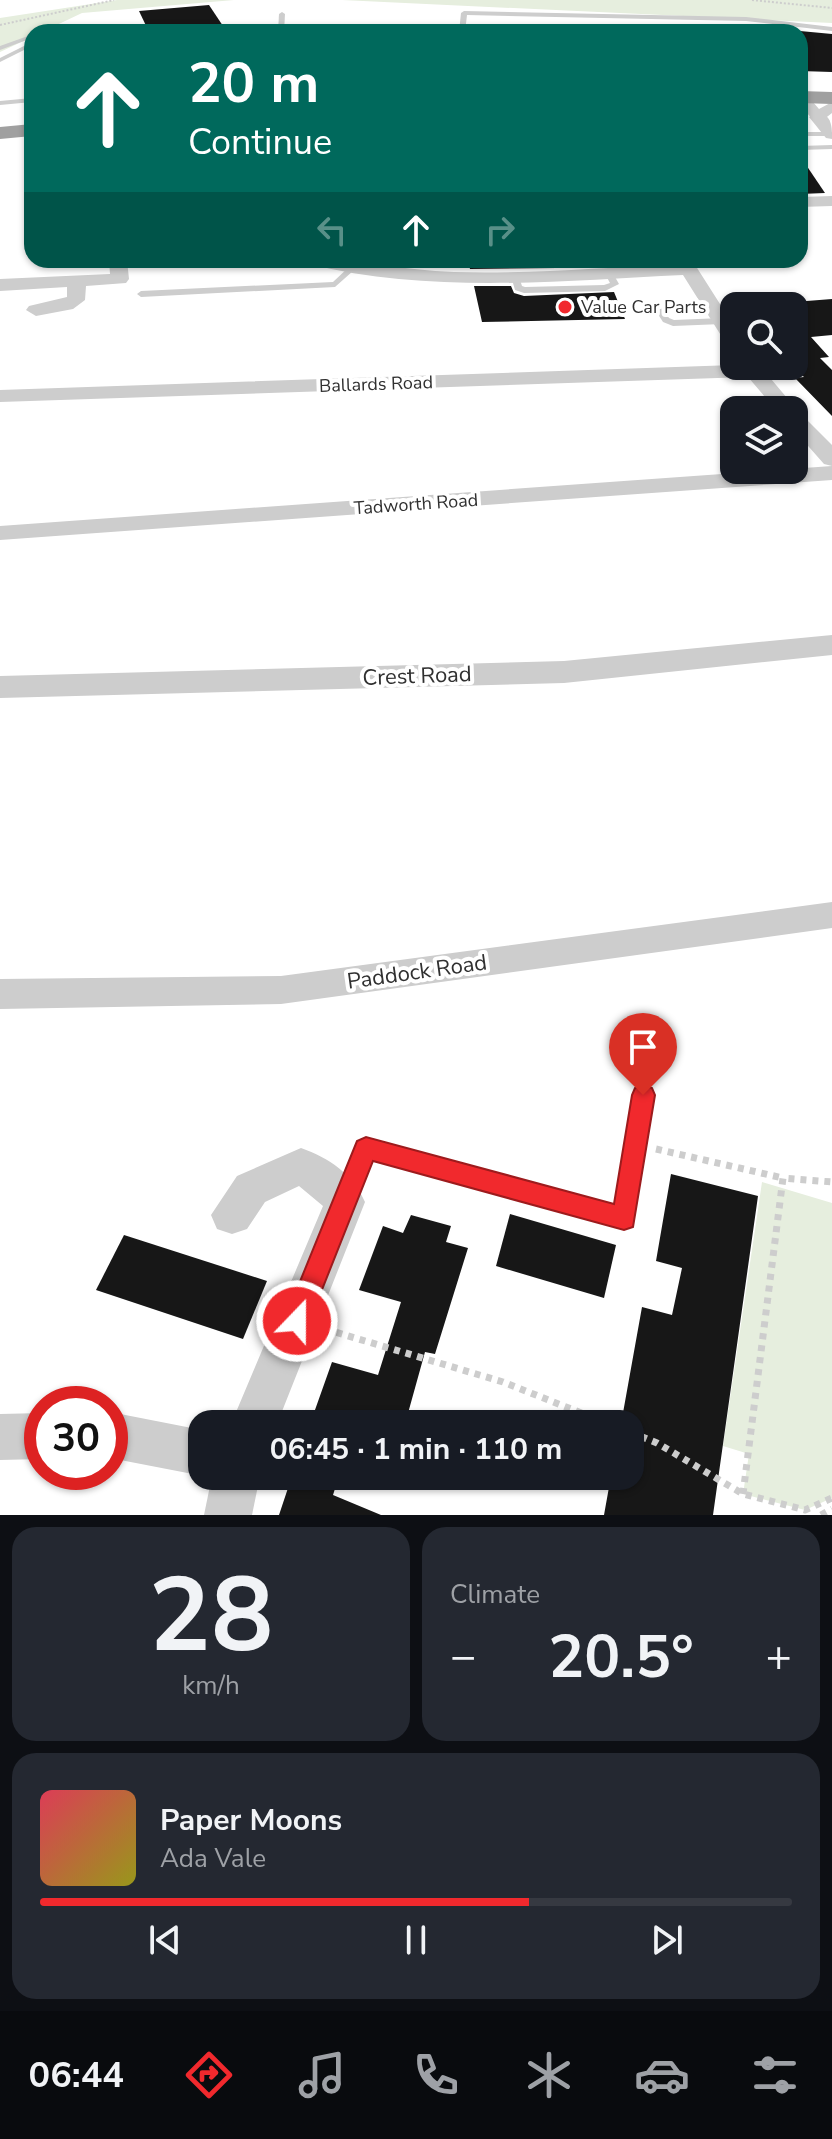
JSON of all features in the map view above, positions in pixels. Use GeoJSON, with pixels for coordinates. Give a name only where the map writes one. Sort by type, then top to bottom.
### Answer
{"type":"FeatureCollection","features":[{"type":"Feature","properties":{"kind":"highway"},"geometry":{"type":"LineString","coordinates":[[808,88],[832,84]]}},
{"type":"Feature","properties":{"kind":"highway"},"geometry":{"type":"LineString","coordinates":[[808,91],[832,95]]}},
{"type":"Feature","properties":{"kind":"highway"},"geometry":{"type":"LineString","coordinates":[[0,125],[24,122]]}},
{"type":"Feature","properties":{"kind":"highway"},"geometry":{"type":"LineString","coordinates":[[0,133],[24,131]]}},
{"type":"Feature","properties":{"kind":"street"},"geometry":{"type":"LineString","coordinates":[[808,99],[828,123]]}},
{"type":"Feature","properties":{"kind":"street"},"geometry":{"type":"LineString","coordinates":[[808,202],[832,201]]}},
{"type":"Feature","properties":{"kind":"street"},"geometry":{"type":"LineString","coordinates":[[0,285],[120,279],[119,268]]}},
{"type":"Feature","properties":{"kind":"street"},"geometry":{"type":"LineString","coordinates":[[346,268],[463,279],[647,268]]}},
{"type":"Feature","properties":{"kind":"street"},"geometry":{"type":"LineString","coordinates":[[689,268],[720,318]]}},
{"type":"Feature","properties":{"kind":"street"},"geometry":{"type":"LineString","coordinates":[[36,310],[66,305],[76,300],[77,281]]}},
{"type":"Feature","properties":{"kind":"street","name":"Ballards Road"},"geometry":{"type":"LineString","coordinates":[[0,396],[720,369]]}},
{"type":"Feature","properties":{"kind":"street"},"geometry":{"type":"LineString","coordinates":[[761,380],[775,396]]}},
{"type":"Feature","properties":{"kind":"street"},"geometry":{"type":"LineString","coordinates":[[808,432],[832,459]]}},
{"type":"Feature","properties":{"kind":"street","name":"Tadworth Road"},"geometry":{"type":"LineString","coordinates":[[0,533],[832,473]]}},
{"type":"Feature","properties":{"kind":"street","name":"Crest Road"},"geometry":{"type":"LineString","coordinates":[[0,687],[564,672],[832,645]]}},
{"type":"Feature","properties":{"kind":"street","name":"Paddock Road"},"geometry":{"type":"LineString","coordinates":[[0,994],[281,990],[832,915]]}},
{"type":"Feature","properties":{"kind":"street"},"geometry":{"type":"LineString","coordinates":[[232,1215],[251,1189],[301,1166],[330,1184],[345,1202],[260,1410]]}},
{"type":"Feature","properties":{"kind":"street"},"geometry":{"type":"LineString","coordinates":[[0,1437],[24,1436]]}},
{"type":"Feature","properties":{"kind":"street"},"geometry":{"type":"LineString","coordinates":[[128,1439],[188,1450]]}},
{"type":"Feature","properties":{"kind":"street"},"geometry":{"type":"LineString","coordinates":[[228,1515],[233,1490]]}},
{"type":"Feature","properties":{"kind":"lane"},"geometry":{"type":"LineString","coordinates":[[463,24],[464,13],[746,19],[792,24]]}},
{"type":"Feature","properties":{"kind":"lane"},"geometry":{"type":"LineString","coordinates":[[281,24],[282,14]]}},
{"type":"Feature","properties":{"kind":"lane"},"geometry":{"type":"LineString","coordinates":[[808,26],[828,28]]}},
{"type":"Feature","properties":{"kind":"lane"},"geometry":{"type":"LineString","coordinates":[[0,48],[24,39]]}},
{"type":"Feature","properties":{"kind":"lane"},"geometry":{"type":"LineString","coordinates":[[0,60],[24,48]]}},
{"type":"Feature","properties":{"kind":"lane"},"geometry":{"type":"LineString","coordinates":[[0,103],[24,101]]}},
{"type":"Feature","properties":{"kind":"lane"},"geometry":{"type":"LineString","coordinates":[[808,131],[828,123]]}},
{"type":"Feature","properties":{"kind":"lane"},"geometry":{"type":"LineString","coordinates":[[808,148],[832,147]]}},
{"type":"Feature","properties":{"kind":"lane"},"geometry":{"type":"LineString","coordinates":[[141,294],[335,284],[350,269]]}},
{"type":"Feature","properties":{"kind":"lane"},"geometry":{"type":"LineString","coordinates":[[658,308],[666,320],[673,323],[720,321]]}},
{"type":"Feature","properties":{"kind":"lane"},"geometry":{"type":"LineString","coordinates":[[345,1202],[366,1148],[624,1219],[643,1095]]}},
{"type":"Feature","properties":{"kind":"path"},"geometry":{"type":"LineString","coordinates":[[0,25],[114,0]]}},
{"type":"Feature","properties":{"kind":"path"},"geometry":{"type":"LineString","coordinates":[[752,0],[832,8]]}},
{"type":"Feature","properties":{"kind":"path"},"geometry":{"type":"LineString","coordinates":[[636,1144],[783,1178],[832,1182]]}},
{"type":"Feature","properties":{"kind":"path"},"geometry":{"type":"LineString","coordinates":[[743,1494],[783,1178]]}},
{"type":"Feature","properties":{"kind":"path"},"geometry":{"type":"LineString","coordinates":[[297,1321],[503,1382],[574,1410]]}},
{"type":"Feature","properties":{"kind":"path"},"geometry":{"type":"LineString","coordinates":[[644,1438],[743,1494],[805,1510],[832,1498]]}},
{"type":"Feature","properties":{"kind":"path"},"geometry":{"type":"LineString","coordinates":[[821,1515],[832,1509]]}},
{"type":"Feature","properties":{"kind":"green space"},"geometry":{"type":"Polygon","coordinates":[[[117,0],[234,0],[82,13],[59,24],[24,24],[24,41],[0,52],[0,18],[117,0]]]}},
{"type":"Feature","properties":{"kind":"green space"},"geometry":{"type":"Polygon","coordinates":[[[342,0],[832,0],[832,23],[342,0]]]}},
{"type":"Feature","properties":{"kind":"green space"},"geometry":{"type":"Polygon","coordinates":[[[762,1182],[832,1203],[832,1498],[805,1510],[743,1494],[749,1454],[723,1446],[762,1182]]]}},
{"type":"Feature","properties":{"kind":"building"},"geometry":{"type":"Polygon","coordinates":[[[209,5],[222,24],[145,24],[139,11],[209,5]]]}},
{"type":"Feature","properties":{"kind":"building"},"geometry":{"type":"Polygon","coordinates":[[[808,32],[832,34],[832,72],[808,71],[808,32]]]}},
{"type":"Feature","properties":{"kind":"building"},"geometry":{"type":"Polygon","coordinates":[[[808,168],[825,193],[808,194],[808,168]]]}},
{"type":"Feature","properties":{"kind":"building"},"geometry":{"type":"Polygon","coordinates":[[[470,268],[557,268],[470,269],[470,268]]]}},
{"type":"Feature","properties":{"kind":"building"},"geometry":{"type":"Polygon","coordinates":[[[474,286],[511,286],[514,293],[524,296],[614,292],[625,319],[482,322],[474,286]]]}},
{"type":"Feature","properties":{"kind":"building"},"geometry":{"type":"Polygon","coordinates":[[[832,299],[832,335],[811,337],[829,357],[820,358],[832,370],[832,416],[797,380],[808,380],[808,301],[832,299]]]}},
{"type":"Feature","properties":{"kind":"building"},"geometry":{"type":"Polygon","coordinates":[[[671,1174],[758,1196],[713,1515],[604,1515],[608,1490],[644,1490],[644,1410],[624,1410],[642,1307],[672,1315],[682,1268],[656,1261],[671,1174]]]}},
{"type":"Feature","properties":{"kind":"building"},"geometry":{"type":"Polygon","coordinates":[[[510,1214],[616,1245],[604,1298],[496,1266],[510,1214]]]}},
{"type":"Feature","properties":{"kind":"building"},"geometry":{"type":"Polygon","coordinates":[[[411,1215],[451,1226],[446,1242],[468,1248],[435,1354],[425,1352],[409,1410],[315,1410],[332,1362],[378,1375],[401,1302],[359,1290],[383,1226],[403,1233],[411,1215]]]}},
{"type":"Feature","properties":{"kind":"building"},"geometry":{"type":"Polygon","coordinates":[[[124,1235],[267,1281],[243,1339],[96,1290],[124,1235]]]}},
{"type":"Feature","properties":{"kind":"building"},"geometry":{"type":"Polygon","coordinates":[[[287,1490],[335,1490],[333,1495],[381,1515],[279,1515],[287,1490]]]}},
{"type":"Feature","properties":{"kind":"place","name":"Value Car Parts"},"geometry":{"type":"Point","coordinates":[565,307]}},
{"type":"Feature","properties":{"kind":"route"},"geometry":{"type":"LineString","coordinates":[[297,1321],[366,1148],[624,1219],[643,1095]]}}]}
